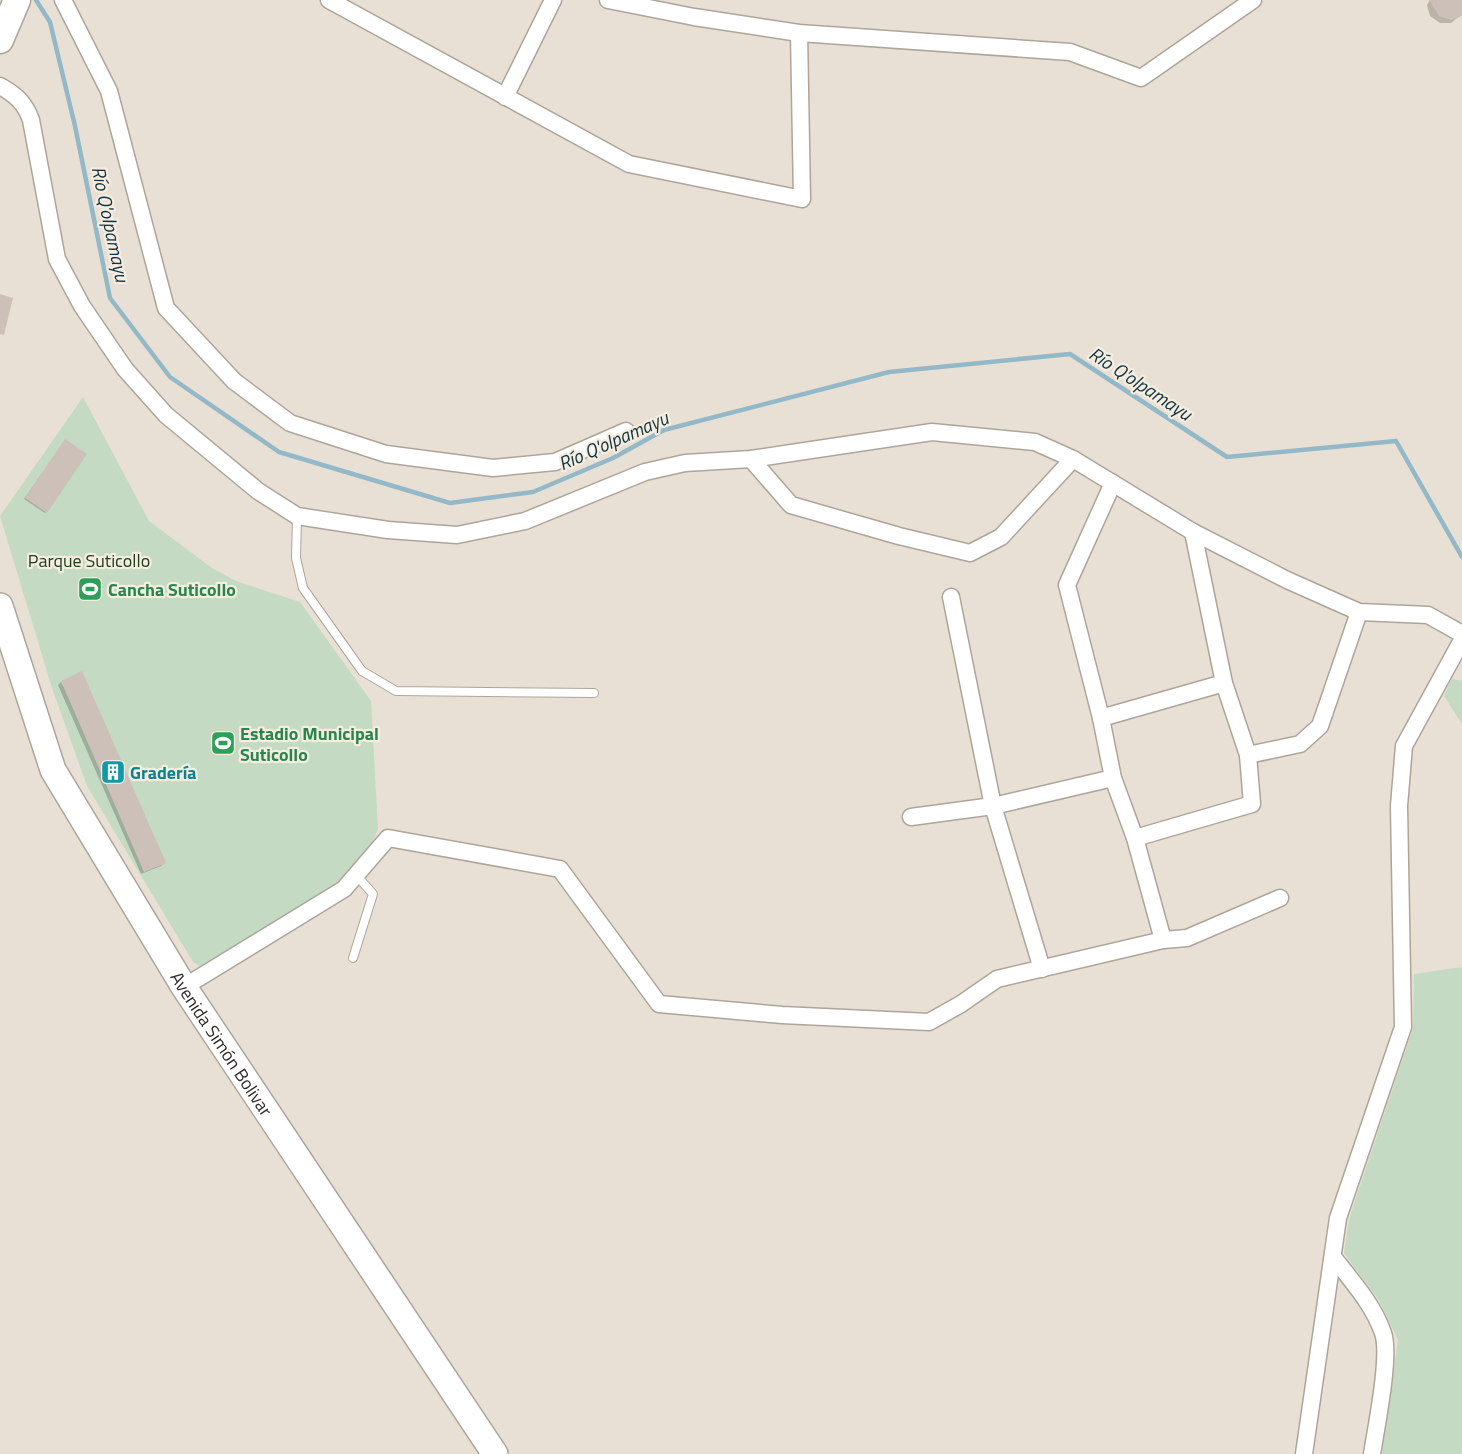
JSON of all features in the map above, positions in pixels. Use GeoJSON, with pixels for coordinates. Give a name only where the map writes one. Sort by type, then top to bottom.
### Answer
{"type":"FeatureCollection","features":[{"type":"Feature","properties":{"kind":"highway"},"geometry":{"type":"LineString","coordinates":[[0,40],[17,0]]}},
{"type":"Feature","properties":{"kind":"main road","name":"Avenida Simón Bolivar"},"geometry":{"type":"LineString","coordinates":[[0,606],[53,770],[184,987],[495,1454]]}},
{"type":"Feature","properties":{"kind":"street"},"geometry":{"type":"LineString","coordinates":[[63,0],[109,92],[166,308],[234,381],[290,423],[386,454],[493,468],[555,462],[626,431]]}},
{"type":"Feature","properties":{"kind":"street"},"geometry":{"type":"LineString","coordinates":[[329,0],[629,164],[802,200],[798,33]]}},
{"type":"Feature","properties":{"kind":"street"},"geometry":{"type":"LineString","coordinates":[[505,97],[553,0]]}},
{"type":"Feature","properties":{"kind":"street"},"geometry":{"type":"LineString","coordinates":[[618,1],[694,17],[798,33],[1070,52],[1141,78],[1252,0]]}},
{"type":"Feature","properties":{"kind":"street"},"geometry":{"type":"LineString","coordinates":[[0,86],[11,92],[26,105],[31,120],[57,259],[82,306],[125,369],[166,415],[258,491],[297,516],[388,530],[457,535],[525,521],[644,472],[685,463],[751,458],[932,432],[1035,442],[1073,459],[1193,532],[1287,580],[1359,612],[1428,615],[1462,634]]}},
{"type":"Feature","properties":{"kind":"street"},"geometry":{"type":"LineString","coordinates":[[751,458],[791,505],[899,536],[970,553],[1001,537],[1073,459]]}},
{"type":"Feature","properties":{"kind":"street"},"geometry":{"type":"LineString","coordinates":[[1113,483],[1067,585],[1101,718],[1113,778],[1135,838],[1163,940]]}},
{"type":"Feature","properties":{"kind":"street"},"geometry":{"type":"LineString","coordinates":[[1135,838],[1252,804],[1248,756],[1224,683],[1193,532]]}},
{"type":"Feature","properties":{"kind":"street"},"geometry":{"type":"LineString","coordinates":[[951,597],[993,806],[1042,969]]}},
{"type":"Feature","properties":{"kind":"street"},"geometry":{"type":"LineString","coordinates":[[1248,756],[1300,744],[1320,726],[1359,612]]}},
{"type":"Feature","properties":{"kind":"street"},"geometry":{"type":"LineString","coordinates":[[1304,1454],[1338,1218],[1403,1026],[1399,806],[1404,746],[1462,640]]}},
{"type":"Feature","properties":{"kind":"street"},"geometry":{"type":"LineString","coordinates":[[1101,718],[1224,683]]}},
{"type":"Feature","properties":{"kind":"street"},"geometry":{"type":"LineString","coordinates":[[911,817],[993,806],[1113,778]]}},
{"type":"Feature","properties":{"kind":"street"},"geometry":{"type":"LineString","coordinates":[[184,987],[344,888],[357,876],[388,838],[560,869],[658,1004],[782,1014],[929,1022],[961,1004],[997,979],[1163,940],[1187,938],[1280,898]]}},
{"type":"Feature","properties":{"kind":"street"},"geometry":{"type":"LineString","coordinates":[[1333,1256],[1369,1305],[1384,1334],[1385,1365],[1372,1454]]}},
{"type":"Feature","properties":{"kind":"lane"},"geometry":{"type":"LineString","coordinates":[[297,516],[296,558],[302,588],[362,671],[396,691],[594,693]]}},
{"type":"Feature","properties":{"kind":"lane"},"geometry":{"type":"LineString","coordinates":[[353,958],[373,894],[357,876]]}},
{"type":"Feature","properties":{"kind":"green space","name":"Estadio Municipal Suticollo"},"geometry":{"type":"Polygon","coordinates":[[[83,397],[149,521],[212,568],[236,581],[300,602],[371,701],[378,829],[365,859],[335,885],[200,966],[193,962],[87,786],[52,688],[0,516],[83,397]]]}},
{"type":"Feature","properties":{"kind":"green space"},"geometry":{"type":"Polygon","coordinates":[[[1452,679],[1462,681],[1462,724],[1444,696],[1452,679]]]}},
{"type":"Feature","properties":{"kind":"green space"},"geometry":{"type":"Polygon","coordinates":[[[1462,967],[1462,1454],[1382,1454],[1398,1340],[1379,1300],[1344,1253],[1349,1219],[1413,1028],[1414,974],[1462,967]]]}},
{"type":"Feature","properties":{"kind":"building"},"geometry":{"type":"Polygon","coordinates":[[[1429,0],[1462,0],[1462,16],[1451,20],[1439,16],[1429,0]]]}},
{"type":"Feature","properties":{"kind":"building"},"geometry":{"type":"Polygon","coordinates":[[[0,294],[13,298],[4,335],[0,334],[0,294]]]}},
{"type":"Feature","properties":{"kind":"building"},"geometry":{"type":"Polygon","coordinates":[[[65,439],[87,454],[47,513],[25,498],[65,439]]]}},
{"type":"Feature","properties":{"kind":"building","name":"Gradería"},"geometry":{"type":"Polygon","coordinates":[[[82,671],[166,863],[144,872],[61,681],[82,671]]]}},
{"type":"Feature","properties":{"kind":"waterway","name":"Río Q'olpamayu"},"geometry":{"type":"LineString","coordinates":[[36,0],[50,22],[75,126],[110,298],[170,377],[279,452],[450,503],[533,492],[613,458],[664,430],[889,372],[1070,354],[1227,457],[1396,441],[1462,557]]}},
{"type":"Feature","properties":{"kind":"place","name":"Cancha Suticollo"},"geometry":{"type":"Point","coordinates":[90,589]}},
{"type":"Feature","properties":{"kind":"place","name":"Estadio Municipal Suticollo"},"geometry":{"type":"Point","coordinates":[223,743]}},
{"type":"Feature","properties":{"kind":"place","name":"Gradería"},"geometry":{"type":"Point","coordinates":[113,772]}},
{"type":"Feature","properties":{"kind":"park label","name":"Parque Suticollo"},"geometry":{"type":"Point","coordinates":[89,560]}}]}
